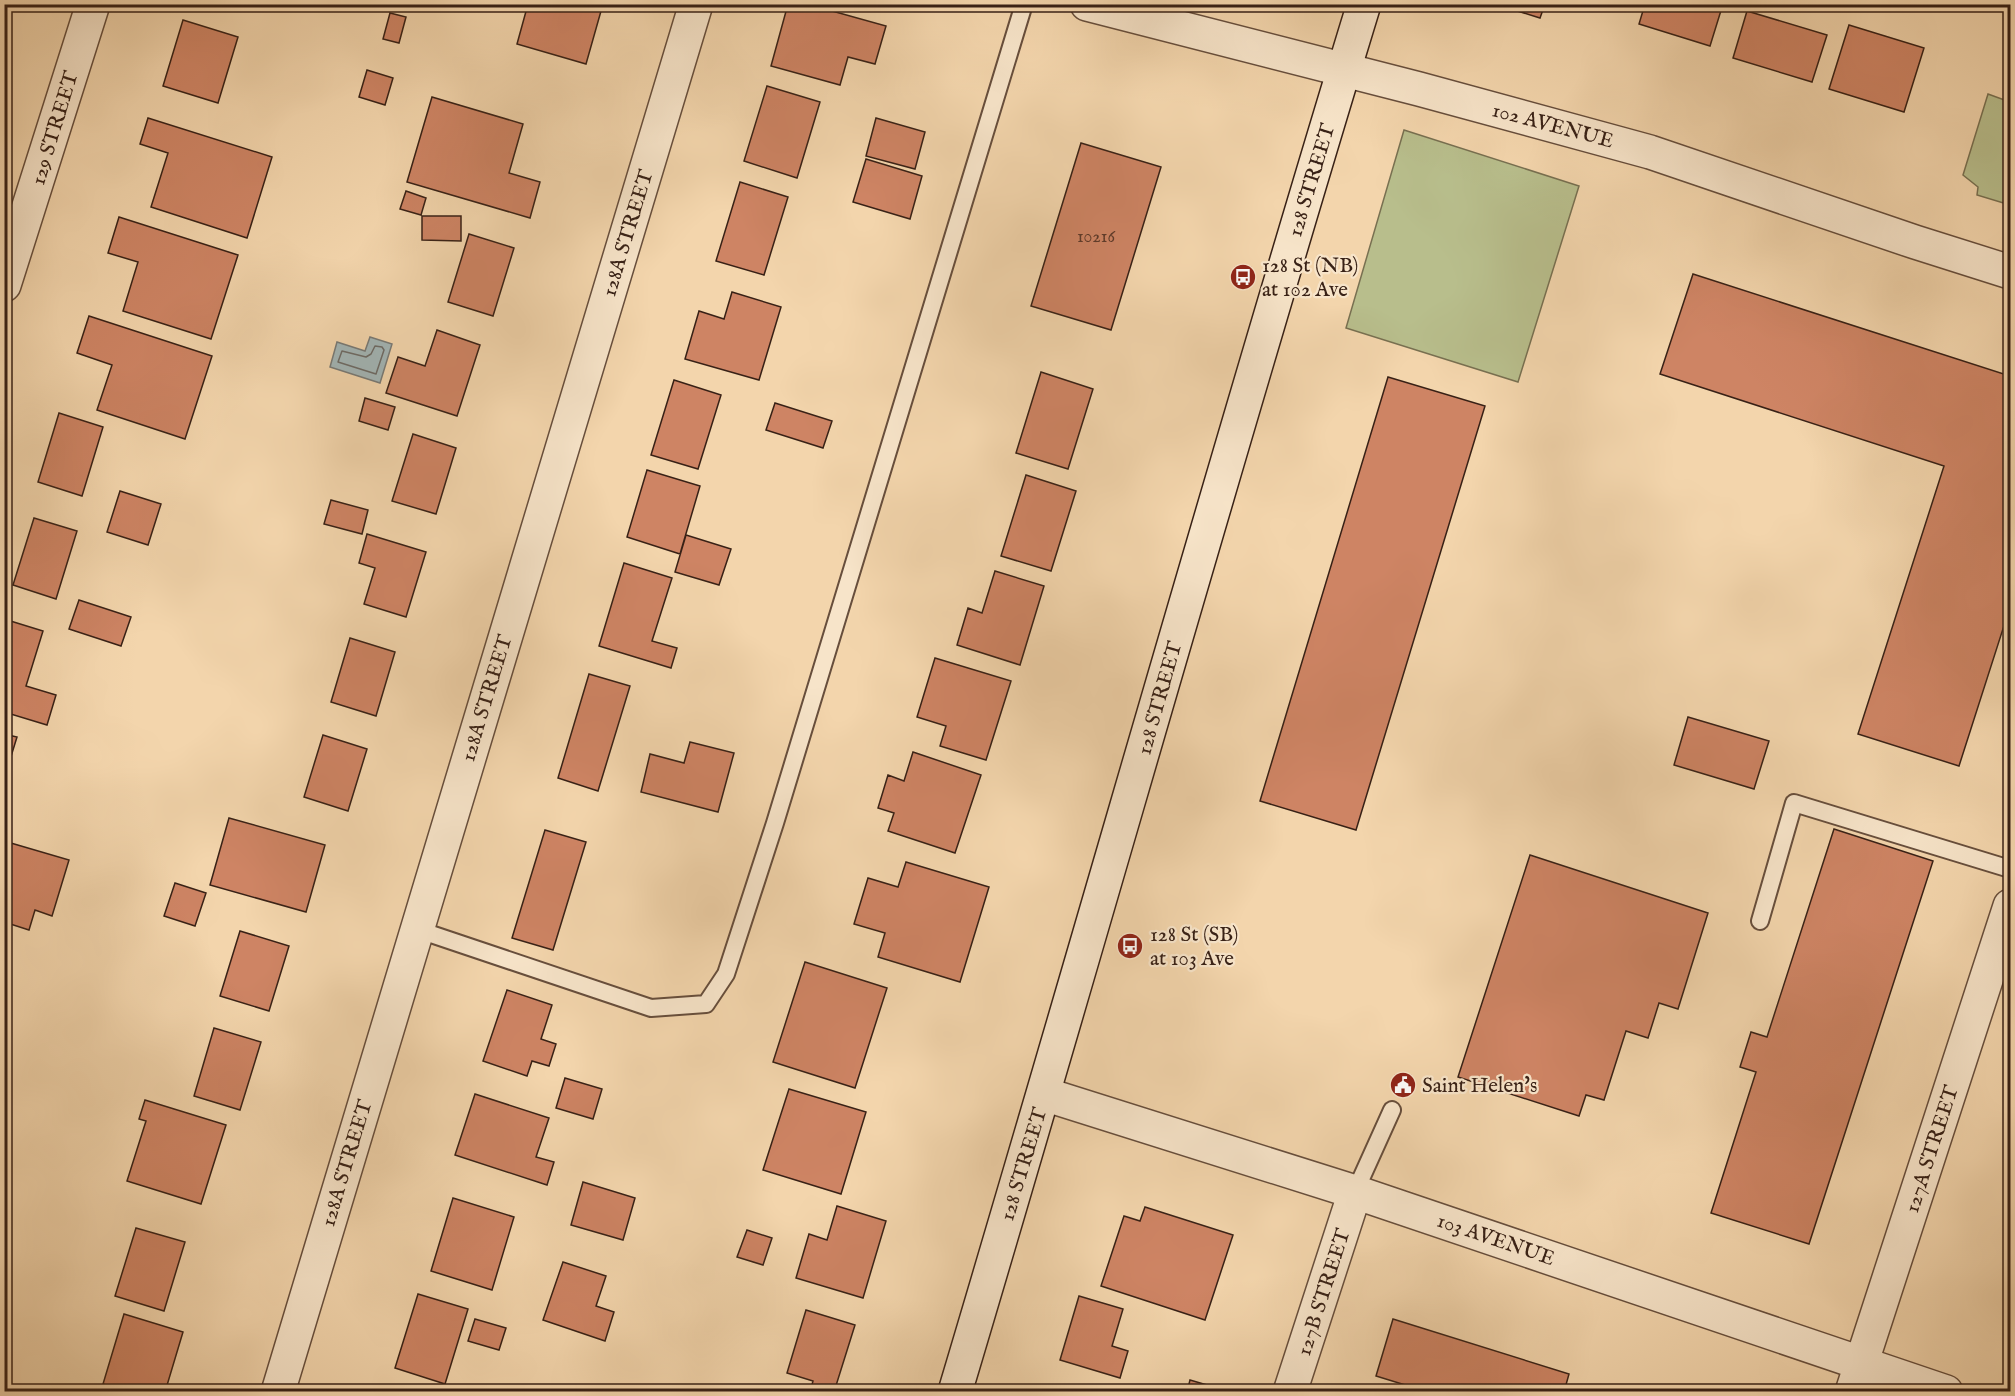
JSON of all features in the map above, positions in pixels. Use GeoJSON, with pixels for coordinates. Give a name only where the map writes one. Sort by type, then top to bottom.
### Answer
{"type":"FeatureCollection","features":[{"type":"Feature","properties":{"kind":"street","name":"129 STREET"},"geometry":{"type":"LineString","coordinates":[[4,285],[93,4]]}},
{"type":"Feature","properties":{"kind":"street","name":"128A STREET"},"geometry":{"type":"LineString","coordinates":[[278,1392],[696,4]]}},
{"type":"Feature","properties":{"kind":"street","name":"102 AVENUE"},"geometry":{"type":"LineString","coordinates":[[1087,4],[1573,129],[1650,152],[2010,272]]}},
{"type":"Feature","properties":{"kind":"street","name":"128 STREET"},"geometry":{"type":"LineString","coordinates":[[955,1392],[1044,1094],[1267,324],[1346,70],[1364,4]]}},
{"type":"Feature","properties":{"kind":"street","name":"127A STREET"},"geometry":{"type":"LineString","coordinates":[[1857,1377],[2010,906]]}},
{"type":"Feature","properties":{"kind":"street","name":"103 AVENUE"},"geometry":{"type":"LineString","coordinates":[[1044,1094],[1355,1191],[1857,1377],[1946,1392]]}},
{"type":"Feature","properties":{"kind":"street","name":"127B STREET"},"geometry":{"type":"LineString","coordinates":[[1290,1392],[1355,1191]]}},
{"type":"Feature","properties":{"kind":"lane"},"geometry":{"type":"LineString","coordinates":[[416,929],[651,1008],[706,1004],[726,974],[775,822],[1024,4]]}},
{"type":"Feature","properties":{"kind":"lane"},"geometry":{"type":"LineString","coordinates":[[1760,921],[1794,803],[2010,869]]}},
{"type":"Feature","properties":{"kind":"lane"},"geometry":{"type":"LineString","coordinates":[[1355,1191],[1392,1110]]}},
{"type":"Feature","properties":{"kind":"green space"},"geometry":{"type":"Polygon","coordinates":[[[1988,94],[2010,102],[2010,205],[1977,195],[1978,187],[1963,175],[1988,94]]]}},
{"type":"Feature","properties":{"kind":"green space"},"geometry":{"type":"Polygon","coordinates":[[[1404,130],[1579,186],[1518,382],[1346,328],[1404,130]]]}},
{"type":"Feature","properties":{"kind":"water"},"geometry":{"type":"Polygon","coordinates":[[[370,337],[392,344],[380,383],[330,367],[337,342],[365,351],[370,337]]]}},
{"type":"Feature","properties":{"kind":"building"},"geometry":{"type":"Polygon","coordinates":[[[528,4],[603,4],[586,64],[517,44],[528,4]]]}},
{"type":"Feature","properties":{"kind":"building"},"geometry":{"type":"Polygon","coordinates":[[[788,4],[807,4],[886,26],[875,64],[848,57],[840,85],[771,66],[788,4]]]}},
{"type":"Feature","properties":{"kind":"building"},"geometry":{"type":"Polygon","coordinates":[[[1495,4],[1545,4],[1540,18],[1495,4]]]}},
{"type":"Feature","properties":{"kind":"building"},"geometry":{"type":"Polygon","coordinates":[[[1645,4],[1723,4],[1710,46],[1639,24],[1645,4]]]}},
{"type":"Feature","properties":{"kind":"building"},"geometry":{"type":"Polygon","coordinates":[[[1747,11],[1827,35],[1812,82],[1733,58],[1747,11]]]}},
{"type":"Feature","properties":{"kind":"building"},"geometry":{"type":"Polygon","coordinates":[[[390,13],[406,17],[399,43],[383,39],[390,13]]]}},
{"type":"Feature","properties":{"kind":"building"},"geometry":{"type":"Polygon","coordinates":[[[183,20],[238,37],[218,103],[163,86],[183,20]]]}},
{"type":"Feature","properties":{"kind":"building"},"geometry":{"type":"Polygon","coordinates":[[[1849,25],[1924,48],[1904,112],[1829,89],[1849,25]]]}},
{"type":"Feature","properties":{"kind":"building"},"geometry":{"type":"Polygon","coordinates":[[[367,70],[393,78],[385,105],[359,97],[367,70]]]}},
{"type":"Feature","properties":{"kind":"building"},"geometry":{"type":"Polygon","coordinates":[[[767,86],[820,102],[797,178],[744,161],[767,86]]]}},
{"type":"Feature","properties":{"kind":"building"},"geometry":{"type":"Polygon","coordinates":[[[432,97],[523,124],[509,173],[540,182],[530,218],[407,182],[432,97]]]}},
{"type":"Feature","properties":{"kind":"building"},"geometry":{"type":"Polygon","coordinates":[[[148,118],[272,157],[247,238],[151,207],[168,153],[140,144],[148,118]]]}},
{"type":"Feature","properties":{"kind":"building"},"geometry":{"type":"Polygon","coordinates":[[[876,118],[925,132],[915,169],[866,156],[876,118]]]}},
{"type":"Feature","properties":{"kind":"building"},"geometry":{"type":"Polygon","coordinates":[[[1081,143],[1161,167],[1111,330],[1031,306],[1081,143]]]}},
{"type":"Feature","properties":{"kind":"building"},"geometry":{"type":"Polygon","coordinates":[[[866,159],[922,176],[910,219],[853,202],[866,159]]]}},
{"type":"Feature","properties":{"kind":"building"},"geometry":{"type":"Polygon","coordinates":[[[740,182],[788,197],[764,275],[716,261],[740,182]]]}},
{"type":"Feature","properties":{"kind":"building"},"geometry":{"type":"Polygon","coordinates":[[[406,191],[426,198],[421,215],[400,209],[406,191]]]}},
{"type":"Feature","properties":{"kind":"building"},"geometry":{"type":"Polygon","coordinates":[[[422,216],[461,216],[461,241],[422,240],[422,216]]]}},
{"type":"Feature","properties":{"kind":"building"},"geometry":{"type":"Polygon","coordinates":[[[119,217],[238,255],[211,339],[123,311],[138,262],[108,253],[119,217]]]}},
{"type":"Feature","properties":{"kind":"building"},"geometry":{"type":"Polygon","coordinates":[[[469,234],[514,248],[493,316],[448,302],[469,234]]]}},
{"type":"Feature","properties":{"kind":"building"},"geometry":{"type":"Polygon","coordinates":[[[1693,274],[2010,376],[2010,607],[1959,766],[1858,734],[1944,466],[1660,374],[1693,274]]]}},
{"type":"Feature","properties":{"kind":"building"},"geometry":{"type":"Polygon","coordinates":[[[732,292],[781,307],[759,380],[685,359],[699,311],[724,319],[732,292]]]}},
{"type":"Feature","properties":{"kind":"building"},"geometry":{"type":"Polygon","coordinates":[[[89,316],[212,356],[185,439],[97,410],[112,365],[77,353],[89,316]]]}},
{"type":"Feature","properties":{"kind":"building"},"geometry":{"type":"Polygon","coordinates":[[[437,330],[480,345],[457,416],[386,393],[398,357],[425,366],[437,330]]]}},
{"type":"Feature","properties":{"kind":"building"},"geometry":{"type":"Polygon","coordinates":[[[1041,372],[1093,389],[1068,469],[1016,453],[1041,372]]]}},
{"type":"Feature","properties":{"kind":"building"},"geometry":{"type":"Polygon","coordinates":[[[1388,377],[1485,406],[1356,830],[1260,801],[1388,377]]]}},
{"type":"Feature","properties":{"kind":"building"},"geometry":{"type":"Polygon","coordinates":[[[674,380],[721,395],[698,469],[651,455],[674,380]]]}},
{"type":"Feature","properties":{"kind":"building"},"geometry":{"type":"Polygon","coordinates":[[[365,398],[395,407],[388,430],[359,421],[365,398]]]}},
{"type":"Feature","properties":{"kind":"building"},"geometry":{"type":"Polygon","coordinates":[[[775,403],[832,421],[823,448],[766,430],[775,403]]]}},
{"type":"Feature","properties":{"kind":"building"},"geometry":{"type":"Polygon","coordinates":[[[59,413],[103,427],[82,496],[38,482],[59,413]]]}},
{"type":"Feature","properties":{"kind":"building"},"geometry":{"type":"Polygon","coordinates":[[[413,434],[456,448],[436,514],[392,501],[413,434]]]}},
{"type":"Feature","properties":{"kind":"building"},"geometry":{"type":"Polygon","coordinates":[[[647,470],[700,486],[680,554],[627,537],[647,470]]]}},
{"type":"Feature","properties":{"kind":"building"},"geometry":{"type":"Polygon","coordinates":[[[1026,475],[1076,491],[1051,571],[1001,556],[1026,475]]]}},
{"type":"Feature","properties":{"kind":"building"},"geometry":{"type":"Polygon","coordinates":[[[120,491],[161,504],[148,545],[107,532],[120,491]]]}},
{"type":"Feature","properties":{"kind":"building"},"geometry":{"type":"Polygon","coordinates":[[[331,500],[368,510],[362,534],[324,524],[331,500]]]}},
{"type":"Feature","properties":{"kind":"building"},"geometry":{"type":"Polygon","coordinates":[[[34,518],[77,531],[56,599],[13,585],[34,518]]]}},
{"type":"Feature","properties":{"kind":"building"},"geometry":{"type":"Polygon","coordinates":[[[367,534],[426,552],[406,617],[364,604],[375,568],[359,563],[367,534]]]}},
{"type":"Feature","properties":{"kind":"building"},"geometry":{"type":"Polygon","coordinates":[[[686,535],[731,549],[719,585],[675,572],[686,535]]]}},
{"type":"Feature","properties":{"kind":"building"},"geometry":{"type":"Polygon","coordinates":[[[624,563],[672,578],[652,641],[677,648],[671,668],[599,646],[624,563]]]}},
{"type":"Feature","properties":{"kind":"building"},"geometry":{"type":"Polygon","coordinates":[[[995,571],[1044,586],[1020,665],[957,645],[968,608],[982,613],[995,571]]]}},
{"type":"Feature","properties":{"kind":"building"},"geometry":{"type":"Polygon","coordinates":[[[79,600],[131,617],[121,646],[69,629],[79,600]]]}},
{"type":"Feature","properties":{"kind":"building"},"geometry":{"type":"Polygon","coordinates":[[[4,619],[43,631],[26,686],[56,695],[47,725],[4,712],[4,619]]]}},
{"type":"Feature","properties":{"kind":"building"},"geometry":{"type":"Polygon","coordinates":[[[350,638],[395,652],[376,716],[331,702],[350,638]]]}},
{"type":"Feature","properties":{"kind":"building"},"geometry":{"type":"Polygon","coordinates":[[[935,658],[1011,681],[986,760],[940,746],[946,726],[917,717],[935,658]]]}},
{"type":"Feature","properties":{"kind":"building"},"geometry":{"type":"Polygon","coordinates":[[[589,674],[630,686],[598,791],[558,778],[589,674]]]}},
{"type":"Feature","properties":{"kind":"building"},"geometry":{"type":"Polygon","coordinates":[[[1688,717],[1769,741],[1754,789],[1674,765],[1688,717]]]}},
{"type":"Feature","properties":{"kind":"building"},"geometry":{"type":"Polygon","coordinates":[[[4,734],[17,737],[4,779],[4,734]]]}},
{"type":"Feature","properties":{"kind":"building"},"geometry":{"type":"Polygon","coordinates":[[[323,735],[367,749],[348,811],[304,797],[323,735]]]}},
{"type":"Feature","properties":{"kind":"building"},"geometry":{"type":"Polygon","coordinates":[[[690,742],[734,753],[718,812],[641,792],[650,754],[684,763],[690,742]]]}},
{"type":"Feature","properties":{"kind":"building"},"geometry":{"type":"Polygon","coordinates":[[[913,752],[981,775],[955,853],[888,831],[894,813],[878,808],[888,775],[904,781],[913,752]]]}},
{"type":"Feature","properties":{"kind":"building"},"geometry":{"type":"Polygon","coordinates":[[[229,818],[325,845],[306,912],[210,885],[229,818]]]}},
{"type":"Feature","properties":{"kind":"building"},"geometry":{"type":"Polygon","coordinates":[[[1834,829],[1933,861],[1809,1244],[1711,1213],[1756,1072],[1740,1067],[1751,1032],[1767,1037],[1834,829]]]}},
{"type":"Feature","properties":{"kind":"building"},"geometry":{"type":"Polygon","coordinates":[[[545,830],[586,842],[553,950],[512,938],[545,830]]]}},
{"type":"Feature","properties":{"kind":"building"},"geometry":{"type":"Polygon","coordinates":[[[4,841],[69,860],[52,916],[35,910],[29,930],[4,922],[4,841]]]}},
{"type":"Feature","properties":{"kind":"building"},"geometry":{"type":"Polygon","coordinates":[[[1530,855],[1708,913],[1678,1009],[1659,1003],[1648,1038],[1626,1031],[1604,1100],[1586,1095],[1579,1116],[1458,1077],[1530,855]]]}},
{"type":"Feature","properties":{"kind":"building"},"geometry":{"type":"Polygon","coordinates":[[[906,862],[989,887],[960,982],[878,957],[885,933],[854,924],[868,878],[898,887],[906,862]]]}},
{"type":"Feature","properties":{"kind":"building"},"geometry":{"type":"Polygon","coordinates":[[[175,883],[206,893],[195,926],[164,916],[175,883]]]}},
{"type":"Feature","properties":{"kind":"building"},"geometry":{"type":"Polygon","coordinates":[[[240,931],[289,946],[269,1011],[220,996],[240,931]]]}},
{"type":"Feature","properties":{"kind":"building"},"geometry":{"type":"Polygon","coordinates":[[[805,962],[887,988],[855,1088],[773,1062],[805,962]]]}},
{"type":"Feature","properties":{"kind":"building"},"geometry":{"type":"Polygon","coordinates":[[[507,990],[552,1005],[541,1039],[556,1044],[549,1066],[532,1061],[527,1076],[483,1061],[507,990]]]}},
{"type":"Feature","properties":{"kind":"building"},"geometry":{"type":"Polygon","coordinates":[[[214,1028],[261,1042],[240,1110],[194,1096],[214,1028]]]}},
{"type":"Feature","properties":{"kind":"building"},"geometry":{"type":"Polygon","coordinates":[[[565,1078],[602,1089],[593,1119],[556,1108],[565,1078]]]}},
{"type":"Feature","properties":{"kind":"building"},"geometry":{"type":"Polygon","coordinates":[[[789,1089],[866,1112],[841,1194],[763,1170],[789,1089]]]}},
{"type":"Feature","properties":{"kind":"building"},"geometry":{"type":"Polygon","coordinates":[[[475,1094],[549,1118],[536,1157],[554,1162],[547,1185],[455,1155],[475,1094]]]}},
{"type":"Feature","properties":{"kind":"building"},"geometry":{"type":"Polygon","coordinates":[[[145,1100],[226,1125],[201,1204],[127,1181],[146,1121],[139,1119],[145,1100]]]}},
{"type":"Feature","properties":{"kind":"building"},"geometry":{"type":"Polygon","coordinates":[[[583,1182],[635,1198],[623,1240],[571,1225],[583,1182]]]}},
{"type":"Feature","properties":{"kind":"building"},"geometry":{"type":"Polygon","coordinates":[[[453,1198],[514,1217],[492,1290],[431,1271],[453,1198]]]}},
{"type":"Feature","properties":{"kind":"building"},"geometry":{"type":"Polygon","coordinates":[[[837,1206],[886,1221],[863,1298],[796,1278],[809,1234],[827,1240],[837,1206]]]}},
{"type":"Feature","properties":{"kind":"building"},"geometry":{"type":"Polygon","coordinates":[[[1145,1207],[1233,1235],[1205,1320],[1101,1286],[1124,1216],[1140,1221],[1145,1207]]]}},
{"type":"Feature","properties":{"kind":"building"},"geometry":{"type":"Polygon","coordinates":[[[136,1228],[185,1242],[164,1311],[115,1296],[136,1228]]]}},
{"type":"Feature","properties":{"kind":"building"},"geometry":{"type":"Polygon","coordinates":[[[747,1230],[772,1238],[763,1265],[737,1257],[747,1230]]]}},
{"type":"Feature","properties":{"kind":"building"},"geometry":{"type":"Polygon","coordinates":[[[563,1262],[606,1276],[596,1306],[614,1312],[605,1341],[543,1320],[563,1262]]]}},
{"type":"Feature","properties":{"kind":"building"},"geometry":{"type":"Polygon","coordinates":[[[418,1294],[468,1309],[445,1384],[395,1368],[418,1294]]]}},
{"type":"Feature","properties":{"kind":"building"},"geometry":{"type":"Polygon","coordinates":[[[2010,1294],[2010,1318],[2004,1316],[2010,1294]]]}},
{"type":"Feature","properties":{"kind":"building"},"geometry":{"type":"Polygon","coordinates":[[[1079,1296],[1123,1309],[1112,1346],[1128,1351],[1120,1378],[1060,1360],[1079,1296]]]}},
{"type":"Feature","properties":{"kind":"building"},"geometry":{"type":"Polygon","coordinates":[[[806,1310],[855,1325],[834,1392],[810,1392],[813,1381],[787,1373],[806,1310]]]}},
{"type":"Feature","properties":{"kind":"building"},"geometry":{"type":"Polygon","coordinates":[[[124,1314],[183,1332],[165,1392],[126,1392],[103,1384],[124,1314]]]}},
{"type":"Feature","properties":{"kind":"building"},"geometry":{"type":"Polygon","coordinates":[[[475,1319],[506,1328],[499,1350],[468,1341],[475,1319]]]}},
{"type":"Feature","properties":{"kind":"building"},"geometry":{"type":"Polygon","coordinates":[[[1393,1319],[1569,1374],[1564,1392],[1428,1392],[1376,1376],[1393,1319]]]}},
{"type":"Feature","properties":{"kind":"building"},"geometry":{"type":"Polygon","coordinates":[[[1190,1380],[1224,1390],[1223,1392],[1187,1392],[1190,1380]]]}},
{"type":"Feature","properties":{"kind":"place","name":"128 St (NB) at 102 Ave"},"geometry":{"type":"Point","coordinates":[1243,277]}},
{"type":"Feature","properties":{"kind":"place","name":"128 St (SB) at 103 Ave"},"geometry":{"type":"Point","coordinates":[1130,946]}},
{"type":"Feature","properties":{"kind":"place","name":"Saint Helen's"},"geometry":{"type":"Point","coordinates":[1403,1085]}}]}
